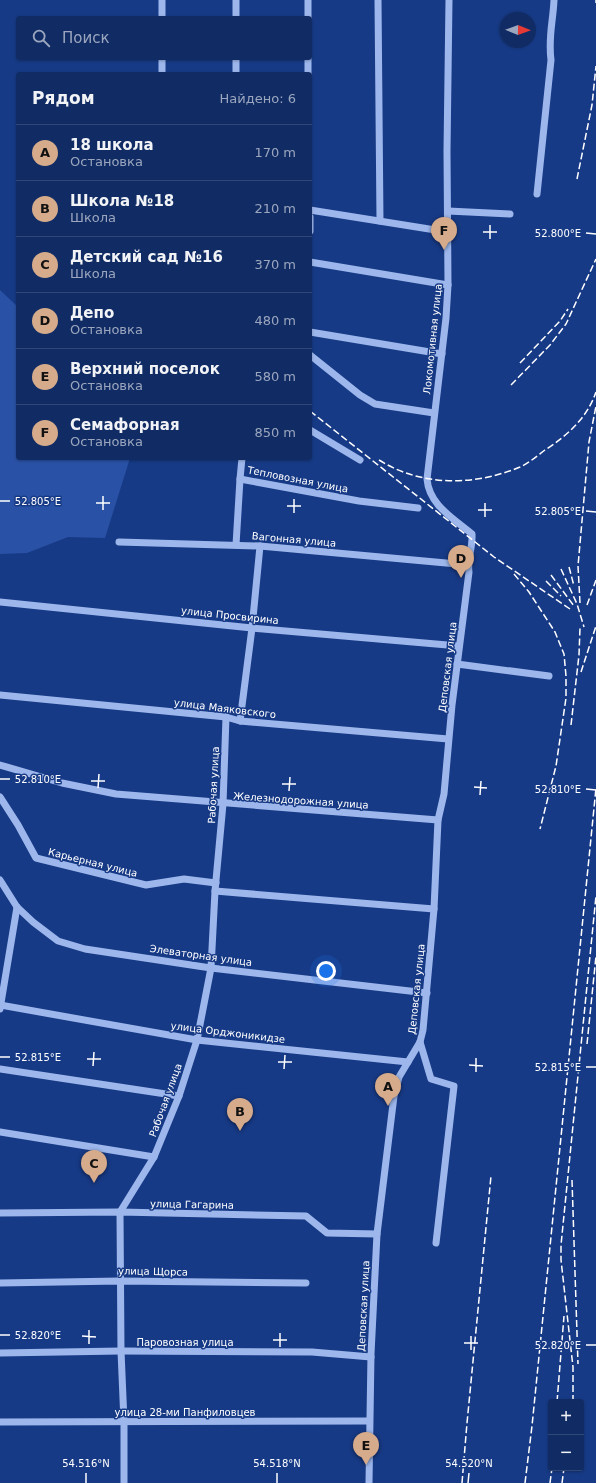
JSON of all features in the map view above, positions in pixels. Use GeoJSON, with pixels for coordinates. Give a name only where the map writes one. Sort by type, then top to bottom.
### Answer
{"type":"FeatureCollection","features":[{"type":"Feature","properties":{"kind":"street"},"geometry":{"type":"LineString","coordinates":[[162,0],[162,16]]}},
{"type":"Feature","properties":{"kind":"street"},"geometry":{"type":"LineString","coordinates":[[236,0],[236,16]]}},
{"type":"Feature","properties":{"kind":"street"},"geometry":{"type":"LineString","coordinates":[[308,0],[308,16]]}},
{"type":"Feature","properties":{"kind":"street"},"geometry":{"type":"LineString","coordinates":[[378,0],[380,221]]}},
{"type":"Feature","properties":{"kind":"street","name":"Локомотивная улица"},"geometry":{"type":"LineString","coordinates":[[449,0],[447,151],[448,285],[442,354],[428,470],[428,489],[437,504],[472,534],[468,565]]}},
{"type":"Feature","properties":{"kind":"street"},"geometry":{"type":"LineString","coordinates":[[537,194],[552,60],[549,45],[550,23],[554,0]]}},
{"type":"Feature","properties":{"kind":"street"},"geometry":{"type":"LineString","coordinates":[[162,60],[162,72]]}},
{"type":"Feature","properties":{"kind":"street"},"geometry":{"type":"LineString","coordinates":[[236,60],[236,72]]}},
{"type":"Feature","properties":{"kind":"street"},"geometry":{"type":"LineString","coordinates":[[308,60],[308,72]]}},
{"type":"Feature","properties":{"kind":"street"},"geometry":{"type":"LineString","coordinates":[[312,210],[448,232]]}},
{"type":"Feature","properties":{"kind":"street"},"geometry":{"type":"LineString","coordinates":[[448,211],[510,214]]}},
{"type":"Feature","properties":{"kind":"street"},"geometry":{"type":"LineString","coordinates":[[312,262],[448,285]]}},
{"type":"Feature","properties":{"kind":"street"},"geometry":{"type":"LineString","coordinates":[[312,332],[442,354]]}},
{"type":"Feature","properties":{"kind":"street"},"geometry":{"type":"LineString","coordinates":[[312,357],[360,395],[374,404],[434,413]]}},
{"type":"Feature","properties":{"kind":"street"},"geometry":{"type":"LineString","coordinates":[[312,431],[360,460]]}},
{"type":"Feature","properties":{"kind":"street"},"geometry":{"type":"LineString","coordinates":[[240,479],[242,460]]}},
{"type":"Feature","properties":{"kind":"street","name":"Тепловозная улица"},"geometry":{"type":"LineString","coordinates":[[236,545],[240,479],[360,501],[418,508]]}},
{"type":"Feature","properties":{"kind":"street","name":"Вагонная улица"},"geometry":{"type":"LineString","coordinates":[[119,542],[260,546],[468,565]]}},
{"type":"Feature","properties":{"kind":"street"},"geometry":{"type":"LineString","coordinates":[[240,721],[252,628],[260,546]]}},
{"type":"Feature","properties":{"kind":"street","name":"Деповская улица"},"geometry":{"type":"LineString","coordinates":[[369,1483],[371,1357],[377,1234],[394,1096],[399,1077],[420,1042],[423,1030],[434,909],[438,820],[444,794],[448,739],[459,646],[470,572],[468,565]]}},
{"type":"Feature","properties":{"kind":"street","name":"улица Просвирина"},"geometry":{"type":"LineString","coordinates":[[0,602],[252,628],[459,646]]}},
{"type":"Feature","properties":{"kind":"street"},"geometry":{"type":"LineString","coordinates":[[457,664],[549,676]]}},
{"type":"Feature","properties":{"kind":"street","name":"улица Маяковского"},"geometry":{"type":"LineString","coordinates":[[0,695],[226,717],[240,721],[448,739]]}},
{"type":"Feature","properties":{"kind":"street","name":"Рабочая улица"},"geometry":{"type":"LineString","coordinates":[[120,1212],[154,1157],[179,1096],[197,1040],[211,968],[215,891],[223,804],[226,717]]}},
{"type":"Feature","properties":{"kind":"street","name":"Железнодорожная улица"},"geometry":{"type":"LineString","coordinates":[[0,765],[62,783],[116,794],[223,804],[438,820]]}},
{"type":"Feature","properties":{"kind":"street","name":"Карьерная улица"},"geometry":{"type":"LineString","coordinates":[[0,797],[18,825],[36,858],[146,885],[184,879],[216,882]]}},
{"type":"Feature","properties":{"kind":"street","name":"Элеваторная улица"},"geometry":{"type":"LineString","coordinates":[[0,880],[17,907],[33,922],[58,941],[85,949],[211,968],[427,993]]}},
{"type":"Feature","properties":{"kind":"street"},"geometry":{"type":"LineString","coordinates":[[215,891],[434,909]]}},
{"type":"Feature","properties":{"kind":"street"},"geometry":{"type":"LineString","coordinates":[[0,1006],[17,907]]}},
{"type":"Feature","properties":{"kind":"street","name":"улица Орджоникидзе"},"geometry":{"type":"LineString","coordinates":[[0,1006],[197,1040],[408,1062]]}},
{"type":"Feature","properties":{"kind":"street"},"geometry":{"type":"LineString","coordinates":[[420,1042],[431,1079],[454,1086],[436,1243]]}},
{"type":"Feature","properties":{"kind":"street"},"geometry":{"type":"LineString","coordinates":[[0,1069],[179,1096]]}},
{"type":"Feature","properties":{"kind":"street"},"geometry":{"type":"LineString","coordinates":[[0,1132],[154,1157]]}},
{"type":"Feature","properties":{"kind":"street"},"geometry":{"type":"LineString","coordinates":[[120,1212],[124,1483]]}},
{"type":"Feature","properties":{"kind":"street","name":"улица Гагарина"},"geometry":{"type":"LineString","coordinates":[[0,1213],[120,1212],[306,1216],[327,1233],[377,1234]]}},
{"type":"Feature","properties":{"kind":"street","name":"улица Щорса"},"geometry":{"type":"LineString","coordinates":[[0,1283],[120,1281],[306,1283]]}},
{"type":"Feature","properties":{"kind":"street","name":"Паровозная улица"},"geometry":{"type":"LineString","coordinates":[[0,1353],[121,1351],[312,1352],[371,1357]]}},
{"type":"Feature","properties":{"kind":"street","name":"улица 28-ми Панфиловцев"},"geometry":{"type":"LineString","coordinates":[[0,1422],[370,1420]]}},
{"type":"Feature","properties":{"kind":"shaded area"},"geometry":{"type":"Polygon","coordinates":[[[0,290],[16,305],[16,460],[129,460],[105,538],[68,537],[27,553],[0,554],[0,290]]]}},
{"type":"Feature","properties":{"kind":"railway"},"geometry":{"type":"LineString","coordinates":[[577,179],[592,105],[596,66]]}},
{"type":"Feature","properties":{"kind":"railway"},"geometry":{"type":"LineString","coordinates":[[511,385],[550,345],[566,324],[596,259]]}},
{"type":"Feature","properties":{"kind":"railway"},"geometry":{"type":"LineString","coordinates":[[520,363],[560,321],[568,309]]}},
{"type":"Feature","properties":{"kind":"railway"},"geometry":{"type":"LineString","coordinates":[[379,460],[396,469],[413,475],[448,481],[485,478],[502,473],[527,464],[569,432],[582,418],[596,392]]}},
{"type":"Feature","properties":{"kind":"railway"},"geometry":{"type":"LineString","coordinates":[[580,603],[578,566],[589,442],[596,406]]}},
{"type":"Feature","properties":{"kind":"railway"},"geometry":{"type":"LineString","coordinates":[[312,413],[494,557],[570,609]]}},
{"type":"Feature","properties":{"kind":"railway"},"geometry":{"type":"LineString","coordinates":[[569,567],[574,586]]}},
{"type":"Feature","properties":{"kind":"railway"},"geometry":{"type":"LineString","coordinates":[[561,569],[577,604],[584,627]]}},
{"type":"Feature","properties":{"kind":"railway"},"geometry":{"type":"LineString","coordinates":[[514,574],[529,592],[555,632],[564,654],[566,698],[556,766],[540,829]]}},
{"type":"Feature","properties":{"kind":"railway"},"geometry":{"type":"LineString","coordinates":[[551,575],[574,606]]}},
{"type":"Feature","properties":{"kind":"railway"},"geometry":{"type":"LineString","coordinates":[[587,605],[596,580]]}},
{"type":"Feature","properties":{"kind":"railway"},"geometry":{"type":"LineString","coordinates":[[546,581],[561,596]]}},
{"type":"Feature","properties":{"kind":"railway"},"geometry":{"type":"LineString","coordinates":[[581,672],[596,626]]}},
{"type":"Feature","properties":{"kind":"railway"},"geometry":{"type":"LineString","coordinates":[[571,725],[579,655],[580,628]]}},
{"type":"Feature","properties":{"kind":"railway"},"geometry":{"type":"LineString","coordinates":[[525,1483],[596,788]]}},
{"type":"Feature","properties":{"kind":"railway"},"geometry":{"type":"LineString","coordinates":[[573,1399],[573,1367],[561,1260],[561,1245],[596,896]]}},
{"type":"Feature","properties":{"kind":"railway"},"geometry":{"type":"LineString","coordinates":[[587,1044],[596,956]]}},
{"type":"Feature","properties":{"kind":"railway"},"geometry":{"type":"LineString","coordinates":[[462,1483],[491,1176]]}},
{"type":"Feature","properties":{"kind":"railway"},"geometry":{"type":"LineString","coordinates":[[572,1180],[578,1364]]}},
{"type":"Feature","properties":{"kind":"railway"},"geometry":{"type":"LineString","coordinates":[[557,1399],[564,1316]]}},
{"type":"Feature","properties":{"kind":"railway"},"geometry":{"type":"LineString","coordinates":[[550,1483],[552,1471]]}},
{"type":"Feature","properties":{"kind":"railway"},"geometry":{"type":"LineString","coordinates":[[562,1483],[564,1471]]}},
{"type":"Feature","properties":{"kind":"place","name":"Семафорная"},"geometry":{"type":"Point","coordinates":[444,250]}},
{"type":"Feature","properties":{"kind":"place","name":"Депо"},"geometry":{"type":"Point","coordinates":[461,578]}},
{"type":"Feature","properties":{"kind":"place","name":"18 школа"},"geometry":{"type":"Point","coordinates":[388,1106]}},
{"type":"Feature","properties":{"kind":"place","name":"Школа №18"},"geometry":{"type":"Point","coordinates":[240,1131]}},
{"type":"Feature","properties":{"kind":"place","name":"Детский сад №16"},"geometry":{"type":"Point","coordinates":[94,1183]}},
{"type":"Feature","properties":{"kind":"place","name":"Верхний поселок"},"geometry":{"type":"Point","coordinates":[366,1465]}}]}
